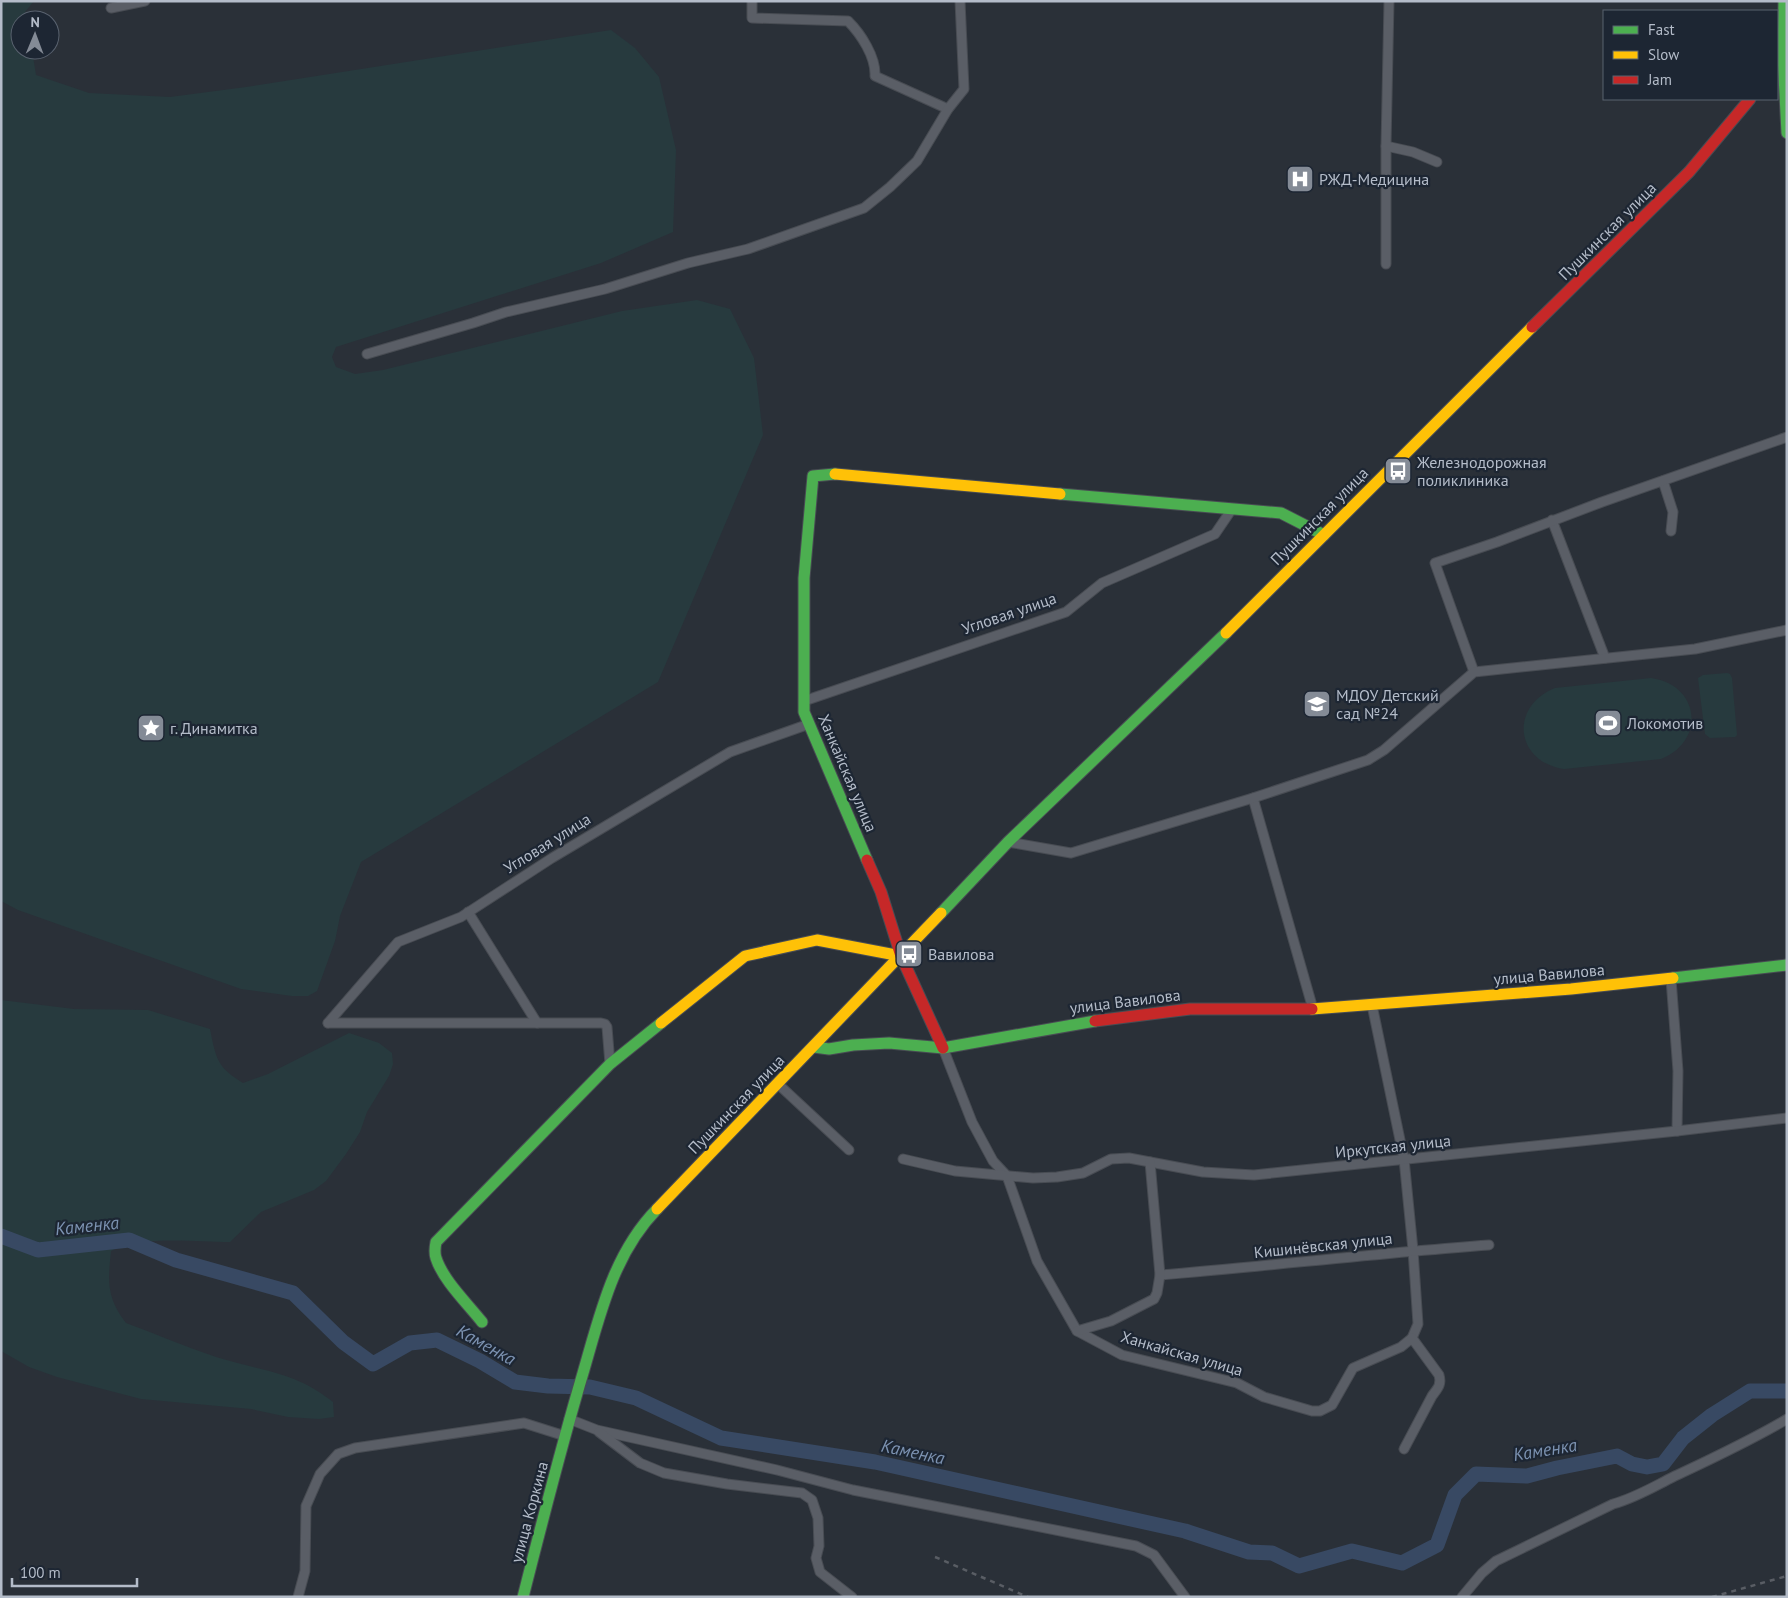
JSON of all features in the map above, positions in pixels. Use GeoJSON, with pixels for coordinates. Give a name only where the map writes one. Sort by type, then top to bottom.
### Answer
{"type":"FeatureCollection","features":[{"type":"Feature","properties":{"kind":"street"},"geometry":{"type":"LineString","coordinates":[[111,8],[145,1]]}},
{"type":"Feature","properties":{"kind":"street"},"geometry":{"type":"LineString","coordinates":[[752,1],[752,18],[848,21],[856,29],[868,51],[875,69],[875,76],[948,109]]}},
{"type":"Feature","properties":{"kind":"street"},"geometry":{"type":"LineString","coordinates":[[367,354],[506,312],[605,288],[688,263],[748,249],[864,208],[890,187],[917,161],[948,109],[964,89],[960,1]]}},
{"type":"Feature","properties":{"kind":"street"},"geometry":{"type":"LineString","coordinates":[[1386,264],[1389,1]]}},
{"type":"Feature","properties":{"kind":"street"},"geometry":{"type":"LineString","coordinates":[[1784,1],[1780,60],[1787,133]]}},
{"type":"Feature","properties":{"kind":"street","name":"Пушкинская улица"},"geometry":{"type":"LineString","coordinates":[[566,1436],[569,1419],[609,1285],[627,1249],[648,1218],[814,1047],[1008,842],[1251,608],[1689,172],[1749,100]]}},
{"type":"Feature","properties":{"kind":"street"},"geometry":{"type":"LineString","coordinates":[[1386,146],[1413,152],[1437,162]]}},
{"type":"Feature","properties":{"kind":"street"},"geometry":{"type":"LineString","coordinates":[[1474,672],[1435,563],[1787,437]]}},
{"type":"Feature","properties":{"kind":"street","name":"Ханкайская улица"},"geometry":{"type":"LineString","coordinates":[[943,1048],[901,956],[881,892],[804,712],[804,578],[813,476],[837,474],[1232,509]]}},
{"type":"Feature","properties":{"kind":"street"},"geometry":{"type":"LineString","coordinates":[[1663,481],[1673,512],[1671,531]]}},
{"type":"Feature","properties":{"kind":"street"},"geometry":{"type":"LineString","coordinates":[[1232,509],[1281,514],[1324,535]]}},
{"type":"Feature","properties":{"kind":"street","name":"Угловая улица"},"geometry":{"type":"LineString","coordinates":[[804,701],[1066,612],[1102,583],[1215,534],[1232,509]]}},
{"type":"Feature","properties":{"kind":"street"},"geometry":{"type":"LineString","coordinates":[[1552,520],[1605,658]]}},
{"type":"Feature","properties":{"kind":"street"},"geometry":{"type":"LineString","coordinates":[[1008,842],[1071,853],[1253,798],[1368,760],[1384,750],[1474,672],[1695,649],[1787,630]]}},
{"type":"Feature","properties":{"kind":"street","name":"Угловая улица"},"geometry":{"type":"LineString","coordinates":[[537,1022],[328,1023],[398,942],[461,917],[552,858],[730,752],[809,724]]}},
{"type":"Feature","properties":{"kind":"street"},"geometry":{"type":"LineString","coordinates":[[1253,798],[1313,1009]]}},
{"type":"Feature","properties":{"kind":"street"},"geometry":{"type":"LineString","coordinates":[[468,912],[537,1022],[605,1024],[607,1027],[610,1064]]}},
{"type":"Feature","properties":{"kind":"street"},"geometry":{"type":"LineString","coordinates":[[482,1322],[436,1259],[434,1250],[436,1242],[610,1064],[745,956],[817,940],[901,956]]}},
{"type":"Feature","properties":{"kind":"street","name":"улица Вавилова"},"geometry":{"type":"LineString","coordinates":[[814,1047],[829,1049],[853,1045],[889,1043],[943,1048],[1076,1022],[1190,1009],[1313,1009],[1372,1005],[1571,989],[1787,965]]}},
{"type":"Feature","properties":{"kind":"street"},"geometry":{"type":"LineString","coordinates":[[1671,979],[1678,1072],[1677,1131]]}},
{"type":"Feature","properties":{"kind":"street"},"geometry":{"type":"LineString","coordinates":[[1372,1005],[1404,1159],[1418,1319],[1412,1338],[1440,1380],[1438,1388],[1404,1449]]}},
{"type":"Feature","properties":{"kind":"street"},"geometry":{"type":"LineString","coordinates":[[943,1048],[972,1122],[993,1160],[1006,1176],[1037,1261],[1077,1331],[1111,1321],[1154,1299],[1157,1293],[1160,1275],[1150,1162]]}},
{"type":"Feature","properties":{"kind":"street"},"geometry":{"type":"LineString","coordinates":[[778,1084],[849,1150]]}},
{"type":"Feature","properties":{"kind":"street","name":"Иркутская улица"},"geometry":{"type":"LineString","coordinates":[[903,1159],[955,1170],[1006,1176],[1057,1178],[1083,1173],[1111,1159],[1129,1158],[1203,1172],[1254,1175],[1787,1118]]}},
{"type":"Feature","properties":{"kind":"street","name":"Кишинёвская улица"},"geometry":{"type":"LineString","coordinates":[[1160,1275],[1267,1266],[1413,1250],[1489,1245]]}},
{"type":"Feature","properties":{"kind":"street","name":"Ханкайская улица"},"geometry":{"type":"LineString","coordinates":[[1077,1331],[1122,1355],[1237,1383],[1264,1398],[1312,1411],[1320,1411],[1332,1404],[1353,1368],[1401,1347],[1412,1338]]}},
{"type":"Feature","properties":{"kind":"street"},"geometry":{"type":"LineString","coordinates":[[569,1419],[597,1430],[777,1470],[852,1490],[1136,1546],[1154,1555],[1184,1597]]}},
{"type":"Feature","properties":{"kind":"street"},"geometry":{"type":"LineString","coordinates":[[1462,1597],[1482,1573],[1496,1561],[1613,1504],[1631,1499],[1760,1435],[1787,1419]]}},
{"type":"Feature","properties":{"kind":"street"},"geometry":{"type":"LineString","coordinates":[[298,1597],[305,1571],[306,1506],[320,1474],[338,1454],[355,1448],[524,1423],[566,1436]]}},
{"type":"Feature","properties":{"kind":"street"},"geometry":{"type":"LineString","coordinates":[[597,1430],[640,1463],[664,1473],[727,1484],[802,1493],[812,1500],[818,1518],[819,1546],[816,1558],[820,1572],[852,1597]]}},
{"type":"Feature","properties":{"kind":"street","name":"улица Коркина"},"geometry":{"type":"LineString","coordinates":[[523,1597],[566,1436]]}},
{"type":"Feature","properties":{"kind":"green space"},"geometry":{"type":"Polygon","coordinates":[[[1,1],[34,1],[27,10],[10,10],[10,60],[34,60],[36,75],[89,93],[170,97],[246,87],[611,30],[635,48],[659,77],[676,150],[673,232],[601,263],[336,347],[332,357],[336,367],[355,374],[383,370],[622,311],[697,300],[730,309],[754,358],[763,435],[658,682],[361,862],[340,916],[335,941],[317,991],[308,996],[292,996],[241,989],[18,910],[1,901],[1,1]]]}},
{"type":"Feature","properties":{"kind":"green space"},"geometry":{"type":"Polygon","coordinates":[[[1727,673],[1732,678],[1737,735],[1735,737],[1710,738],[1705,734],[1698,678],[1703,675],[1727,673]]]}},
{"type":"Feature","properties":{"kind":"green space","name":"Локомотив"},"geometry":{"type":"Polygon","coordinates":[[[1651,678],[1667,683],[1680,691],[1688,702],[1691,714],[1691,727],[1685,740],[1675,751],[1661,759],[1564,769],[1548,764],[1535,756],[1527,745],[1524,733],[1525,720],[1530,707],[1540,696],[1555,688],[1651,678]]]}},
{"type":"Feature","properties":{"kind":"green space"},"geometry":{"type":"Polygon","coordinates":[[[1,1000],[74,1009],[148,1010],[210,1029],[219,1061],[228,1072],[243,1083],[268,1074],[349,1033],[379,1043],[392,1053],[393,1064],[389,1076],[367,1112],[360,1132],[326,1181],[314,1190],[261,1212],[230,1242],[152,1241],[123,1246],[111,1251],[110,1288],[119,1314],[126,1323],[216,1357],[277,1373],[305,1384],[333,1402],[334,1417],[319,1419],[288,1417],[251,1409],[141,1399],[57,1377],[29,1367],[1,1351],[1,1000]]]}},
{"type":"Feature","properties":{"kind":"waterway","name":"Каменка"},"geometry":{"type":"LineString","coordinates":[[1,1236],[38,1250],[129,1240],[176,1260],[293,1293],[343,1342],[373,1364],[410,1343],[437,1340],[480,1361],[515,1382],[548,1386],[590,1387],[636,1398],[721,1438],[875,1462],[1185,1531],[1249,1552],[1272,1553],[1299,1566],[1352,1551],[1402,1563],[1437,1545],[1455,1495],[1476,1474],[1527,1476],[1617,1456],[1632,1464],[1647,1467],[1663,1464],[1683,1438],[1712,1415],[1750,1391],[1787,1391]]}},
{"type":"Feature","properties":{"kind":"railway"},"geometry":{"type":"LineString","coordinates":[[935,1557],[1028,1597]]}},
{"type":"Feature","properties":{"kind":"railway"},"geometry":{"type":"LineString","coordinates":[[1712,1597],[1787,1576]]}},
{"type":"Feature","properties":{"kind":"traffic: fast"},"geometry":{"type":"LineString","coordinates":[[1784,1],[1783,56],[1787,133]]}},
{"type":"Feature","properties":{"kind":"traffic: fast"},"geometry":{"type":"LineString","coordinates":[[835,474],[813,476],[804,578],[804,712],[867,860]]}},
{"type":"Feature","properties":{"kind":"traffic: fast"},"geometry":{"type":"LineString","coordinates":[[1060,494],[1281,513],[1324,535]]}},
{"type":"Feature","properties":{"kind":"traffic: fast"},"geometry":{"type":"LineString","coordinates":[[941,913],[1008,842],[1226,633]]}},
{"type":"Feature","properties":{"kind":"traffic: fast"},"geometry":{"type":"LineString","coordinates":[[1673,978],[1787,965]]}},
{"type":"Feature","properties":{"kind":"traffic: fast"},"geometry":{"type":"LineString","coordinates":[[814,1047],[829,1049],[853,1045],[889,1043],[943,1048],[1095,1021]]}},
{"type":"Feature","properties":{"kind":"traffic: fast"},"geometry":{"type":"LineString","coordinates":[[482,1322],[444,1275],[435,1256],[436,1242],[610,1064],[661,1023]]}},
{"type":"Feature","properties":{"kind":"traffic: fast"},"geometry":{"type":"LineString","coordinates":[[523,1597],[559,1457],[602,1307],[629,1245],[657,1209]]}},
{"type":"Feature","properties":{"kind":"traffic: slow"},"geometry":{"type":"LineString","coordinates":[[1226,633],[1532,327]]}},
{"type":"Feature","properties":{"kind":"traffic: slow"},"geometry":{"type":"LineString","coordinates":[[835,474],[1060,494]]}},
{"type":"Feature","properties":{"kind":"traffic: slow"},"geometry":{"type":"LineString","coordinates":[[657,1209],[941,913]]}},
{"type":"Feature","properties":{"kind":"traffic: slow"},"geometry":{"type":"LineString","coordinates":[[661,1023],[745,956],[817,940],[901,956]]}},
{"type":"Feature","properties":{"kind":"traffic: slow"},"geometry":{"type":"LineString","coordinates":[[1312,1009],[1571,989],[1673,978]]}},
{"type":"Feature","properties":{"kind":"traffic: jam"},"geometry":{"type":"LineString","coordinates":[[1532,327],[1689,172],[1749,100]]}},
{"type":"Feature","properties":{"kind":"traffic: jam"},"geometry":{"type":"LineString","coordinates":[[867,860],[881,892],[901,956],[943,1048]]}},
{"type":"Feature","properties":{"kind":"traffic: jam"},"geometry":{"type":"LineString","coordinates":[[1095,1021],[1190,1009],[1312,1009]]}},
{"type":"Feature","properties":{"kind":"place","name":"РЖД-Медицина"},"geometry":{"type":"Point","coordinates":[1300,179]}},
{"type":"Feature","properties":{"kind":"place","name":"Железнодорожная поликлиника"},"geometry":{"type":"Point","coordinates":[1398,471]}},
{"type":"Feature","properties":{"kind":"place","name":"МДОУ Детский сад №24"},"geometry":{"type":"Point","coordinates":[1317,704]}},
{"type":"Feature","properties":{"kind":"place","name":"Локомотив"},"geometry":{"type":"Point","coordinates":[1608,723]}},
{"type":"Feature","properties":{"kind":"place","name":"г. Динамитка"},"geometry":{"type":"Point","coordinates":[151,728]}},
{"type":"Feature","properties":{"kind":"place","name":"Вавилова"},"geometry":{"type":"Point","coordinates":[909,954]}}]}
